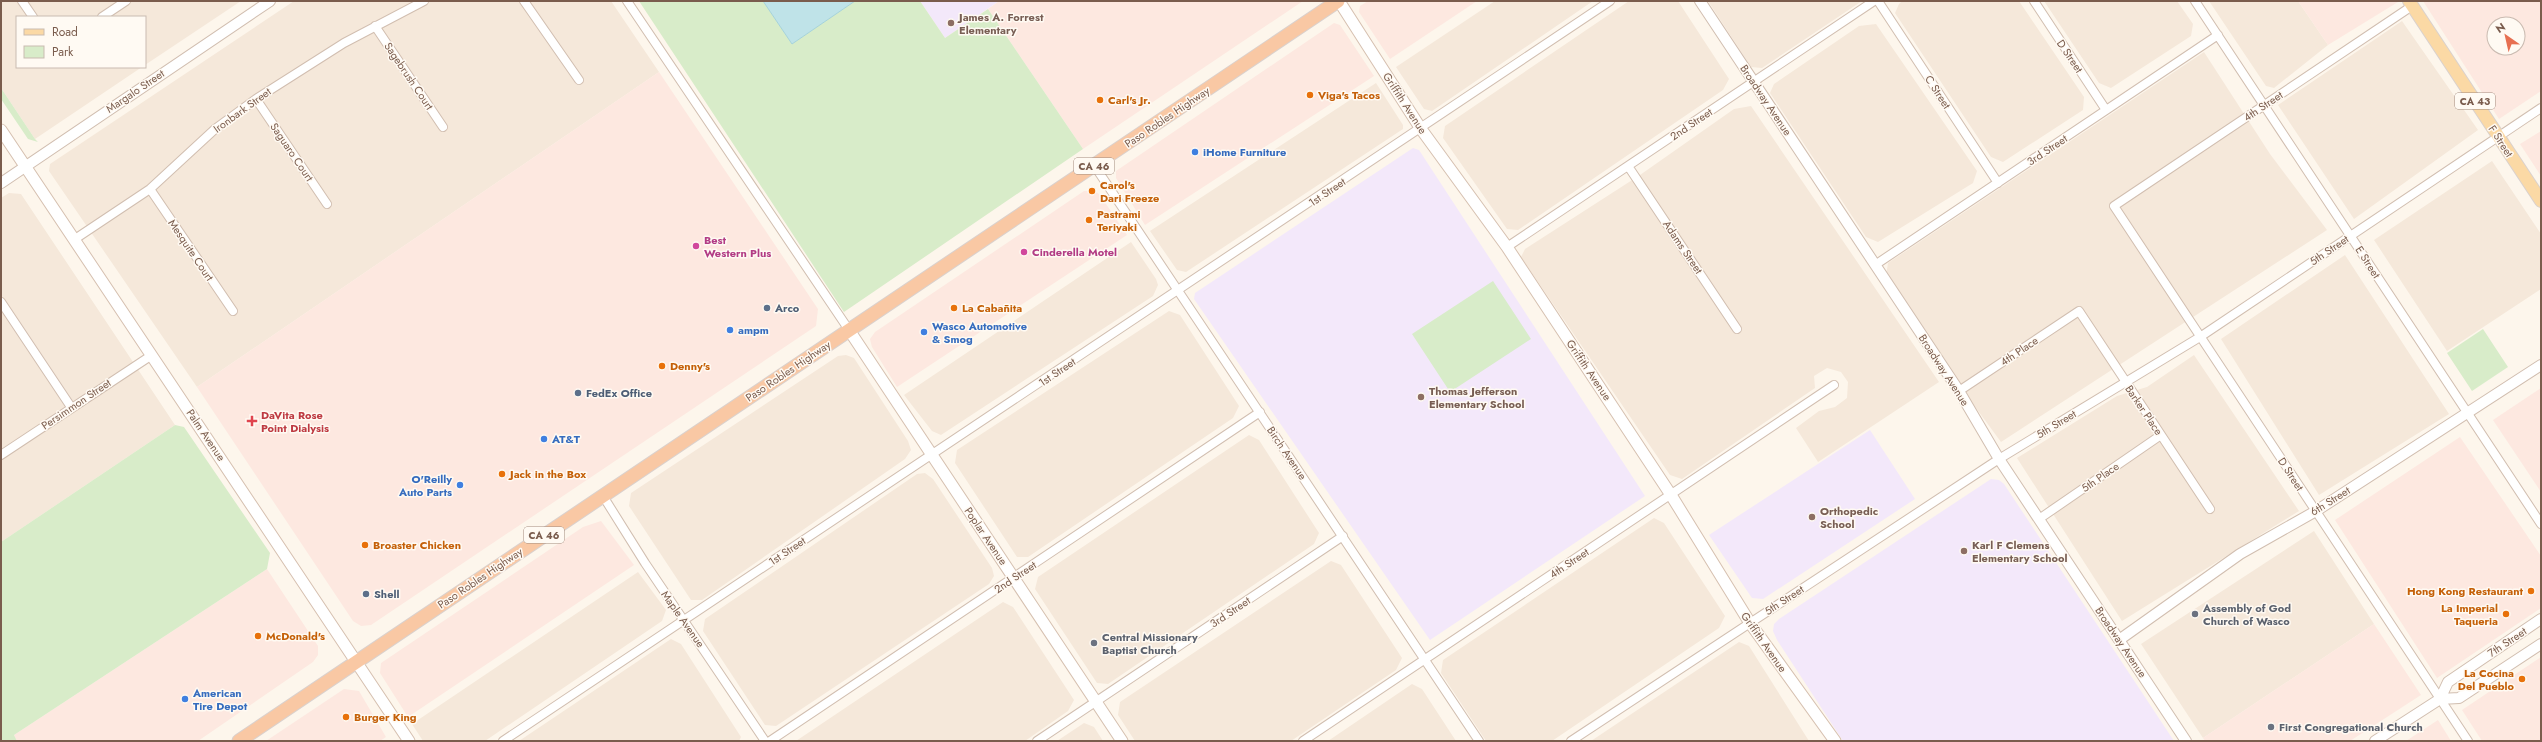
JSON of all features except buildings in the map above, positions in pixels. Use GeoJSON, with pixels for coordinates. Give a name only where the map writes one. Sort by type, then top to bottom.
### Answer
{"type":"FeatureCollection","features":[{"type":"Feature","properties":{"kind":"highway","name":"Paso Robles Highway"},"geometry":{"type":"LineString","coordinates":[[238,741],[1339,1]]}},
{"type":"Feature","properties":{"kind":"main road","name":"Griffith Avenue"},"geometry":{"type":"LineString","coordinates":[[1339,1],[1421,129],[1507,247],[1671,494],[1750,623],[1835,741]]}},
{"type":"Feature","properties":{"kind":"main road","name":"F Street"},"geometry":{"type":"LineString","coordinates":[[2411,4],[2541,201]]}},
{"type":"Feature","properties":{"kind":"main road","name":"Palm Avenue"},"geometry":{"type":"LineString","coordinates":[[1,130],[408,741]]}},
{"type":"Feature","properties":{"kind":"main road","name":"Poplar Avenue"},"geometry":{"type":"LineString","coordinates":[[849,330],[1122,741]]}},
{"type":"Feature","properties":{"kind":"street"},"geometry":{"type":"LineString","coordinates":[[22,1],[32,16]]}},
{"type":"Feature","properties":{"kind":"street"},"geometry":{"type":"LineString","coordinates":[[104,16],[126,1]]}},
{"type":"Feature","properties":{"kind":"street","name":"Margalo Street"},"geometry":{"type":"LineString","coordinates":[[1,183],[270,1]]}},
{"type":"Feature","properties":{"kind":"street","name":"Ironbark Street"},"geometry":{"type":"LineString","coordinates":[[75,239],[150,189],[214,129],[256,99],[310,63],[375,26],[424,1]]}},
{"type":"Feature","properties":{"kind":"street"},"geometry":{"type":"LineString","coordinates":[[524,1],[579,80]]}},
{"type":"Feature","properties":{"kind":"street"},"geometry":{"type":"LineString","coordinates":[[627,1],[849,330]]}},
{"type":"Feature","properties":{"kind":"street","name":"1st Street"},"geometry":{"type":"LineString","coordinates":[[503,741],[1421,129],[1610,1]]}},
{"type":"Feature","properties":{"kind":"street","name":"Broadway Avenue"},"geometry":{"type":"LineString","coordinates":[[1700,1],[1959,391],[1999,459],[2186,741]]}},
{"type":"Feature","properties":{"kind":"street","name":"2nd Street"},"geometry":{"type":"LineString","coordinates":[[1507,247],[1874,1]]}},
{"type":"Feature","properties":{"kind":"street","name":"C Street"},"geometry":{"type":"LineString","coordinates":[[1878,1],[1998,183]]}},
{"type":"Feature","properties":{"kind":"street","name":"D Street"},"geometry":{"type":"LineString","coordinates":[[2034,1],[2106,110]]}},
{"type":"Feature","properties":{"kind":"street","name":"E Street"},"geometry":{"type":"LineString","coordinates":[[2195,1],[2541,524]]}},
{"type":"Feature","properties":{"kind":"street","name":"4th Street"},"geometry":{"type":"LineString","coordinates":[[2114,206],[2265,106],[2411,4]]}},
{"type":"Feature","properties":{"kind":"street","name":"Sagebrush Court"},"geometry":{"type":"LineString","coordinates":[[375,26],[443,127]]}},
{"type":"Feature","properties":{"kind":"street","name":"3rd Street"},"geometry":{"type":"LineString","coordinates":[[1875,265],[2218,35]]}},
{"type":"Feature","properties":{"kind":"street","name":"Saguaro Court"},"geometry":{"type":"LineString","coordinates":[[256,99],[327,204]]}},
{"type":"Feature","properties":{"kind":"street","name":"5th Street"},"geometry":{"type":"LineString","coordinates":[[1571,741],[1999,459],[2125,381],[2200,337],[2541,108]]}},
{"type":"Feature","properties":{"kind":"street","name":"Birch Avenue"},"geometry":{"type":"LineString","coordinates":[[1094,165],[1177,292],[1260,412],[1479,741]]}},
{"type":"Feature","properties":{"kind":"street","name":"Adams Street"},"geometry":{"type":"LineString","coordinates":[[1628,166],[1737,329]]}},
{"type":"Feature","properties":{"kind":"street","name":"Mesquite Court"},"geometry":{"type":"LineString","coordinates":[[150,189],[233,311]]}},
{"type":"Feature","properties":{"kind":"street","name":"D Street"},"geometry":{"type":"LineString","coordinates":[[2114,206],[2468,741]]}},
{"type":"Feature","properties":{"kind":"street"},"geometry":{"type":"LineString","coordinates":[[1,302],[71,407]]}},
{"type":"Feature","properties":{"kind":"street","name":"4th Place"},"geometry":{"type":"LineString","coordinates":[[1959,391],[2079,311]]}},
{"type":"Feature","properties":{"kind":"street","name":"Barker Place"},"geometry":{"type":"LineString","coordinates":[[2079,311],[2210,509]]}},
{"type":"Feature","properties":{"kind":"street","name":"Persimmon Street"},"geometry":{"type":"LineString","coordinates":[[1,455],[71,407],[152,355]]}},
{"type":"Feature","properties":{"kind":"street","name":"6th Street"},"geometry":{"type":"LineString","coordinates":[[2119,640],[2240,554],[2316,511],[2541,365]]}},
{"type":"Feature","properties":{"kind":"street","name":"4th Street"},"geometry":{"type":"LineString","coordinates":[[1304,741],[1834,385]]}},
{"type":"Feature","properties":{"kind":"street","name":"2nd Street"},"geometry":{"type":"LineString","coordinates":[[770,741],[1260,412]]}},
{"type":"Feature","properties":{"kind":"street","name":"5th Place"},"geometry":{"type":"LineString","coordinates":[[2039,519],[2161,435]]}},
{"type":"Feature","properties":{"kind":"street","name":"Maple Avenue"},"geometry":{"type":"LineString","coordinates":[[603,496],[644,563],[685,620],[766,741]]}},
{"type":"Feature","properties":{"kind":"street","name":"3rd Street"},"geometry":{"type":"LineString","coordinates":[[1037,741],[1342,536]]}},
{"type":"Feature","properties":{"kind":"street","name":"7th Street"},"geometry":{"type":"LineString","coordinates":[[2375,741],[2440,698],[2448,682],[2541,619]]}},
{"type":"Feature","properties":{"kind":"street","name":"7th Street"},"geometry":{"type":"LineString","coordinates":[[2440,698],[2459,698],[2541,644]]}},
{"type":"Feature","properties":{"kind":"shaded area"},"geometry":{"type":"Polygon","coordinates":[[[1,1],[241,1],[146,64],[146,16],[16,16],[16,68],[141,68],[35,139],[1,88],[1,1]]]}},
{"type":"Feature","properties":{"kind":"shaded area"},"geometry":{"type":"Polygon","coordinates":[[[294,1],[611,1],[659,72],[197,387],[49,171],[50,164],[294,1]]]}},
{"type":"Feature","properties":{"kind":"shaded area","name":"James A. Forrest Elementary"},"geometry":{"type":"Polygon","coordinates":[[[920,1],[999,1],[945,38],[920,1]]]}},
{"type":"Feature","properties":{"kind":"shaded area"},"geometry":{"type":"Polygon","coordinates":[[[999,1],[1303,1],[1083,149],[988,9],[999,1]]]}},
{"type":"Feature","properties":{"kind":"shaded area"},"geometry":{"type":"Polygon","coordinates":[[[1368,1],[1477,1],[1390,59],[1359,12],[1360,6],[1368,1]]]}},
{"type":"Feature","properties":{"kind":"shaded area"},"geometry":{"type":"Polygon","coordinates":[[[1495,1],[1593,1],[1432,111],[1424,109],[1396,67],[1495,1]]]}},
{"type":"Feature","properties":{"kind":"shaded area"},"geometry":{"type":"Polygon","coordinates":[[[1629,1],[1678,1],[1729,79],[1723,90],[1518,230],[1507,229],[1443,138],[1445,126],[1629,1]]]}},
{"type":"Feature","properties":{"kind":"shaded area"},"geometry":{"type":"Polygon","coordinates":[[[1708,1],[1862,1],[1762,68],[1751,67],[1708,1]]]}},
{"type":"Feature","properties":{"kind":"shaded area"},"geometry":{"type":"Polygon","coordinates":[[[1902,1],[2019,1],[2084,97],[2083,110],[2003,162],[1991,157],[1895,13],[1902,1]]]}},
{"type":"Feature","properties":{"kind":"shaded area"},"geometry":{"type":"Polygon","coordinates":[[[2044,1],[2177,1],[2193,24],[2191,36],[2111,88],[2099,83],[2044,1]]]}},
{"type":"Feature","properties":{"kind":"shaded area"},"geometry":{"type":"Polygon","coordinates":[[[2209,1],[2298,1],[2328,45],[2274,88],[2266,86],[2209,1]]]}},
{"type":"Feature","properties":{"kind":"shaded area"},"geometry":{"type":"Polygon","coordinates":[[[2298,1],[2397,1],[2398,2],[2328,45],[2298,1]]]}},
{"type":"Feature","properties":{"kind":"shaded area"},"geometry":{"type":"Polygon","coordinates":[[[2423,1],[2541,1],[2541,91],[2499,119],[2423,1]]]}},
{"type":"Feature","properties":{"kind":"shaded area"},"geometry":{"type":"Polygon","coordinates":[[[2402,21],[2478,130],[2354,219],[2278,105],[2402,21]]]}},
{"type":"Feature","properties":{"kind":"shaded area"},"geometry":{"type":"Polygon","coordinates":[[[1334,23],[1340,25],[1374,76],[1145,225],[1116,178],[1116,171],[1334,23]]]}},
{"type":"Feature","properties":{"kind":"shaded area"},"geometry":{"type":"Polygon","coordinates":[[[1876,24],[1977,171],[1973,183],[1878,242],[1866,237],[1770,93],[1774,84],[1859,26],[1876,24]]]}},
{"type":"Feature","properties":{"kind":"shaded area"},"geometry":{"type":"Polygon","coordinates":[[[2204,52],[2270,154],[2327,230],[2001,442],[1948,370],[1886,276],[1888,263],[2204,52]]]}},
{"type":"Feature","properties":{"kind":"shaded area"},"geometry":{"type":"Polygon","coordinates":[[[659,72],[818,309],[816,326],[371,625],[361,626],[353,621],[197,387],[659,72]]]}},
{"type":"Feature","properties":{"kind":"shaded area"},"geometry":{"type":"Polygon","coordinates":[[[1376,83],[1403,125],[1403,129],[1186,272],[1177,270],[1150,231],[1376,83]]]}},
{"type":"Feature","properties":{"kind":"shaded area"},"geometry":{"type":"Polygon","coordinates":[[[1751,106],[1939,382],[1818,462],[1796,428],[1819,411],[1835,407],[1847,398],[1848,382],[1841,372],[1827,368],[1814,376],[1815,388],[1682,479],[1670,475],[1521,257],[1525,249],[1640,175],[1734,109],[1751,106]]]}},
{"type":"Feature","properties":{"kind":"shaded area"},"geometry":{"type":"Polygon","coordinates":[[[2541,131],[2541,176],[2520,144],[2541,131]]]}},
{"type":"Feature","properties":{"kind":"shaded area","name":"Thomas Jefferson Elementary School"},"geometry":{"type":"Polygon","coordinates":[[[1413,148],[1419,150],[1645,496],[1430,640],[1194,299],[1195,293],[1413,148]]]}},
{"type":"Feature","properties":{"kind":"shaded area"},"geometry":{"type":"Polygon","coordinates":[[[2492,161],[2541,234],[2541,289],[2447,351],[2374,240],[2492,161]]]}},
{"type":"Feature","properties":{"kind":"shaded area"},"geometry":{"type":"Polygon","coordinates":[[[1084,191],[1095,191],[1100,195],[1127,235],[897,387],[872,347],[870,339],[875,332],[1084,191]]]}},
{"type":"Feature","properties":{"kind":"shaded area"},"geometry":{"type":"Polygon","coordinates":[[[9,193],[21,194],[175,425],[1,542],[1,198],[9,193]]]}},
{"type":"Feature","properties":{"kind":"shaded area"},"geometry":{"type":"Polygon","coordinates":[[[1131,242],[1156,279],[1158,285],[1153,296],[941,435],[932,431],[904,395],[1131,242]]]}},
{"type":"Feature","properties":{"kind":"shaded area"},"geometry":{"type":"Polygon","coordinates":[[[2345,255],[2449,414],[2319,495],[2221,339],[2345,255]]]}},
{"type":"Feature","properties":{"kind":"shaded area"},"geometry":{"type":"Polygon","coordinates":[[[1169,311],[1180,315],[1239,406],[1233,418],[1028,557],[1017,557],[955,463],[957,450],[1169,311]]]}},
{"type":"Feature","properties":{"kind":"shaded area"},"geometry":{"type":"Polygon","coordinates":[[[846,355],[854,358],[908,441],[911,450],[905,459],[702,600],[691,600],[629,506],[631,493],[838,356],[846,355]]]}},
{"type":"Feature","properties":{"kind":"shaded area"},"geometry":{"type":"Polygon","coordinates":[[[2194,355],[2299,511],[2122,621],[2017,458],[2117,396],[2147,387],[2194,355]]]}},
{"type":"Feature","properties":{"kind":"shaded area"},"geometry":{"type":"Polygon","coordinates":[[[2541,388],[2541,492],[2493,420],[2541,388]]]}},
{"type":"Feature","properties":{"kind":"shaded area","name":"Orthopedic School"},"geometry":{"type":"Polygon","coordinates":[[[1870,430],[1915,499],[1763,599],[1752,598],[1709,535],[1870,430]]]}},
{"type":"Feature","properties":{"kind":"shaded area"},"geometry":{"type":"Polygon","coordinates":[[[1249,435],[1259,440],[1319,533],[1314,544],[1108,684],[1097,683],[1035,589],[1038,577],[1249,435]]]}},
{"type":"Feature","properties":{"kind":"shaded area"},"geometry":{"type":"Polygon","coordinates":[[[2460,437],[2541,556],[2541,608],[2437,678],[2335,520],[2460,437]]]}},
{"type":"Feature","properties":{"kind":"shaded area"},"geometry":{"type":"Polygon","coordinates":[[[925,473],[933,479],[992,568],[994,576],[989,584],[776,726],[765,725],[703,631],[705,619],[917,474],[925,473]]]}},
{"type":"Feature","properties":{"kind":"shaded area","name":"Karl F Clemens Elementary School"},"geometry":{"type":"Polygon","coordinates":[[[1991,479],[1999,480],[2004,484],[2174,741],[1843,741],[1777,640],[1773,631],[1774,624],[1779,619],[1991,479]]]}},
{"type":"Feature","properties":{"kind":"shaded area"},"geometry":{"type":"Polygon","coordinates":[[[1654,518],[1664,523],[1725,616],[1719,628],[1552,741],[1486,741],[1441,673],[1443,660],[1654,518]]]}},
{"type":"Feature","properties":{"kind":"shaded area"},"geometry":{"type":"Polygon","coordinates":[[[601,521],[634,565],[408,717],[380,673],[381,663],[583,527],[601,521]]]}},
{"type":"Feature","properties":{"kind":"shaded area"},"geometry":{"type":"Polygon","coordinates":[[[2314,531],[2374,624],[2203,738],[2141,644],[2314,531]]]}},
{"type":"Feature","properties":{"kind":"shaded area"},"geometry":{"type":"Polygon","coordinates":[[[1331,561],[1341,565],[1402,658],[1396,670],[1291,741],[1135,741],[1118,715],[1120,702],[1331,561]]]}},
{"type":"Feature","properties":{"kind":"shaded area"},"geometry":{"type":"Polygon","coordinates":[[[267,569],[318,646],[318,655],[313,662],[198,741],[17,741],[14,735],[267,569]]]}},
{"type":"Feature","properties":{"kind":"shaded area"},"geometry":{"type":"Polygon","coordinates":[[[638,572],[666,610],[662,621],[485,741],[423,741],[412,724],[638,572]]]}},
{"type":"Feature","properties":{"kind":"shaded area"},"geometry":{"type":"Polygon","coordinates":[[[1003,602],[1013,607],[1074,700],[1068,711],[1025,741],[796,741],[1003,602]]]}},
{"type":"Feature","properties":{"kind":"shaded area"},"geometry":{"type":"Polygon","coordinates":[[[2374,624],[2421,695],[2350,741],[2205,741],[2203,738],[2374,624]]]}},
{"type":"Feature","properties":{"kind":"shaded area"},"geometry":{"type":"Polygon","coordinates":[[[671,639],[681,644],[741,737],[739,741],[519,741],[671,639]]]}},
{"type":"Feature","properties":{"kind":"shaded area"},"geometry":{"type":"Polygon","coordinates":[[[1739,642],[1749,646],[1809,741],[1591,741],[1739,642]]]}},
{"type":"Feature","properties":{"kind":"shaded area"},"geometry":{"type":"Polygon","coordinates":[[[2541,657],[2541,741],[2482,741],[2462,710],[2541,657]]]}},
{"type":"Feature","properties":{"kind":"shaded area"},"geometry":{"type":"Polygon","coordinates":[[[1412,684],[1422,689],[1456,741],[1328,741],[1412,684]]]}},
{"type":"Feature","properties":{"kind":"shaded area"},"geometry":{"type":"Polygon","coordinates":[[[344,689],[359,691],[386,737],[380,741],[266,741],[344,689]]]}},
{"type":"Feature","properties":{"kind":"shaded area"},"geometry":{"type":"Polygon","coordinates":[[[2438,720],[2451,741],[2406,741],[2438,720]]]}},
{"type":"Feature","properties":{"kind":"shaded area"},"geometry":{"type":"Polygon","coordinates":[[[1084,723],[1094,727],[1103,741],[1057,741],[1084,723]]]}},
{"type":"Feature","properties":{"kind":"green space"},"geometry":{"type":"Polygon","coordinates":[[[639,1],[763,1],[792,44],[855,1],[920,1],[945,38],[988,9],[1083,149],[844,312],[639,1]]]}},
{"type":"Feature","properties":{"kind":"green space"},"geometry":{"type":"Polygon","coordinates":[[[1,88],[38,142],[28,139],[1,99],[1,88]]]}},
{"type":"Feature","properties":{"kind":"green space"},"geometry":{"type":"Polygon","coordinates":[[[1493,281],[1531,339],[1450,392],[1412,334],[1493,281]]]}},
{"type":"Feature","properties":{"kind":"green space"},"geometry":{"type":"Polygon","coordinates":[[[2483,329],[2508,367],[2472,391],[2447,353],[2483,329]]]}},
{"type":"Feature","properties":{"kind":"green space"},"geometry":{"type":"Polygon","coordinates":[[[175,425],[184,427],[270,553],[267,569],[14,735],[17,741],[1,741],[1,542],[175,425]]]}},
{"type":"Feature","properties":{"kind":"water"},"geometry":{"type":"Polygon","coordinates":[[[763,1],[855,1],[792,44],[763,1]]]}},
{"type":"Feature","properties":{"kind":"place","name":"James A. Forrest Elementary"},"geometry":{"type":"Point","coordinates":[951,23]}},
{"type":"Feature","properties":{"kind":"place","name":"Viga's Tacos"},"geometry":{"type":"Point","coordinates":[1310,95]}},
{"type":"Feature","properties":{"kind":"place","name":"Carl's Jr."},"geometry":{"type":"Point","coordinates":[1100,100]}},
{"type":"Feature","properties":{"kind":"place","name":"iHome Furniture"},"geometry":{"type":"Point","coordinates":[1195,152]}},
{"type":"Feature","properties":{"kind":"place","name":"Carol's Dari Freeze"},"geometry":{"type":"Point","coordinates":[1092,191]}},
{"type":"Feature","properties":{"kind":"place","name":"Pastrami Teriyaki"},"geometry":{"type":"Point","coordinates":[1089,220]}},
{"type":"Feature","properties":{"kind":"place","name":"Best Western Plus"},"geometry":{"type":"Point","coordinates":[696,246]}},
{"type":"Feature","properties":{"kind":"place","name":"Cinderella Motel"},"geometry":{"type":"Point","coordinates":[1024,252]}},
{"type":"Feature","properties":{"kind":"place","name":"Arco"},"geometry":{"type":"Point","coordinates":[767,308]}},
{"type":"Feature","properties":{"kind":"place","name":"La Cabañita"},"geometry":{"type":"Point","coordinates":[954,308]}},
{"type":"Feature","properties":{"kind":"place","name":"ampm"},"geometry":{"type":"Point","coordinates":[730,330]}},
{"type":"Feature","properties":{"kind":"place","name":"Wasco Automotive & Smog"},"geometry":{"type":"Point","coordinates":[924,332]}},
{"type":"Feature","properties":{"kind":"place","name":"Denny's"},"geometry":{"type":"Point","coordinates":[662,366]}},
{"type":"Feature","properties":{"kind":"place","name":"FedEx Office"},"geometry":{"type":"Point","coordinates":[578,393]}},
{"type":"Feature","properties":{"kind":"place","name":"Thomas Jefferson Elementary School"},"geometry":{"type":"Point","coordinates":[1421,397]}},
{"type":"Feature","properties":{"kind":"place","name":"DaVita Rose Point Dialysis"},"geometry":{"type":"Point","coordinates":[252,421]}},
{"type":"Feature","properties":{"kind":"place","name":"AT&T"},"geometry":{"type":"Point","coordinates":[544,439]}},
{"type":"Feature","properties":{"kind":"place","name":"Jack in the Box"},"geometry":{"type":"Point","coordinates":[502,474]}},
{"type":"Feature","properties":{"kind":"place","name":"O'Reilly Auto Parts"},"geometry":{"type":"Point","coordinates":[460,485]}},
{"type":"Feature","properties":{"kind":"place","name":"Orthopedic School"},"geometry":{"type":"Point","coordinates":[1812,517]}},
{"type":"Feature","properties":{"kind":"place","name":"Broaster Chicken"},"geometry":{"type":"Point","coordinates":[365,545]}},
{"type":"Feature","properties":{"kind":"place","name":"Karl F Clemens Elementary School"},"geometry":{"type":"Point","coordinates":[1964,551]}},
{"type":"Feature","properties":{"kind":"place","name":"Hong Kong Restaurant"},"geometry":{"type":"Point","coordinates":[2531,591]}},
{"type":"Feature","properties":{"kind":"place","name":"Shell"},"geometry":{"type":"Point","coordinates":[366,594]}},
{"type":"Feature","properties":{"kind":"place","name":"Assembly of God Church of Wasco"},"geometry":{"type":"Point","coordinates":[2195,614]}},
{"type":"Feature","properties":{"kind":"place","name":"La Imperial Taqueria"},"geometry":{"type":"Point","coordinates":[2506,614]}},
{"type":"Feature","properties":{"kind":"place","name":"McDonald's"},"geometry":{"type":"Point","coordinates":[258,636]}},
{"type":"Feature","properties":{"kind":"place","name":"Central Missionary Baptist Church"},"geometry":{"type":"Point","coordinates":[1094,643]}},
{"type":"Feature","properties":{"kind":"place","name":"La Cocina Del Pueblo"},"geometry":{"type":"Point","coordinates":[2522,679]}},
{"type":"Feature","properties":{"kind":"place","name":"American Tire Depot"},"geometry":{"type":"Point","coordinates":[185,699]}},
{"type":"Feature","properties":{"kind":"place","name":"Burger King"},"geometry":{"type":"Point","coordinates":[346,717]}},
{"type":"Feature","properties":{"kind":"place","name":"First Congregational Church"},"geometry":{"type":"Point","coordinates":[2271,727]}}]}
